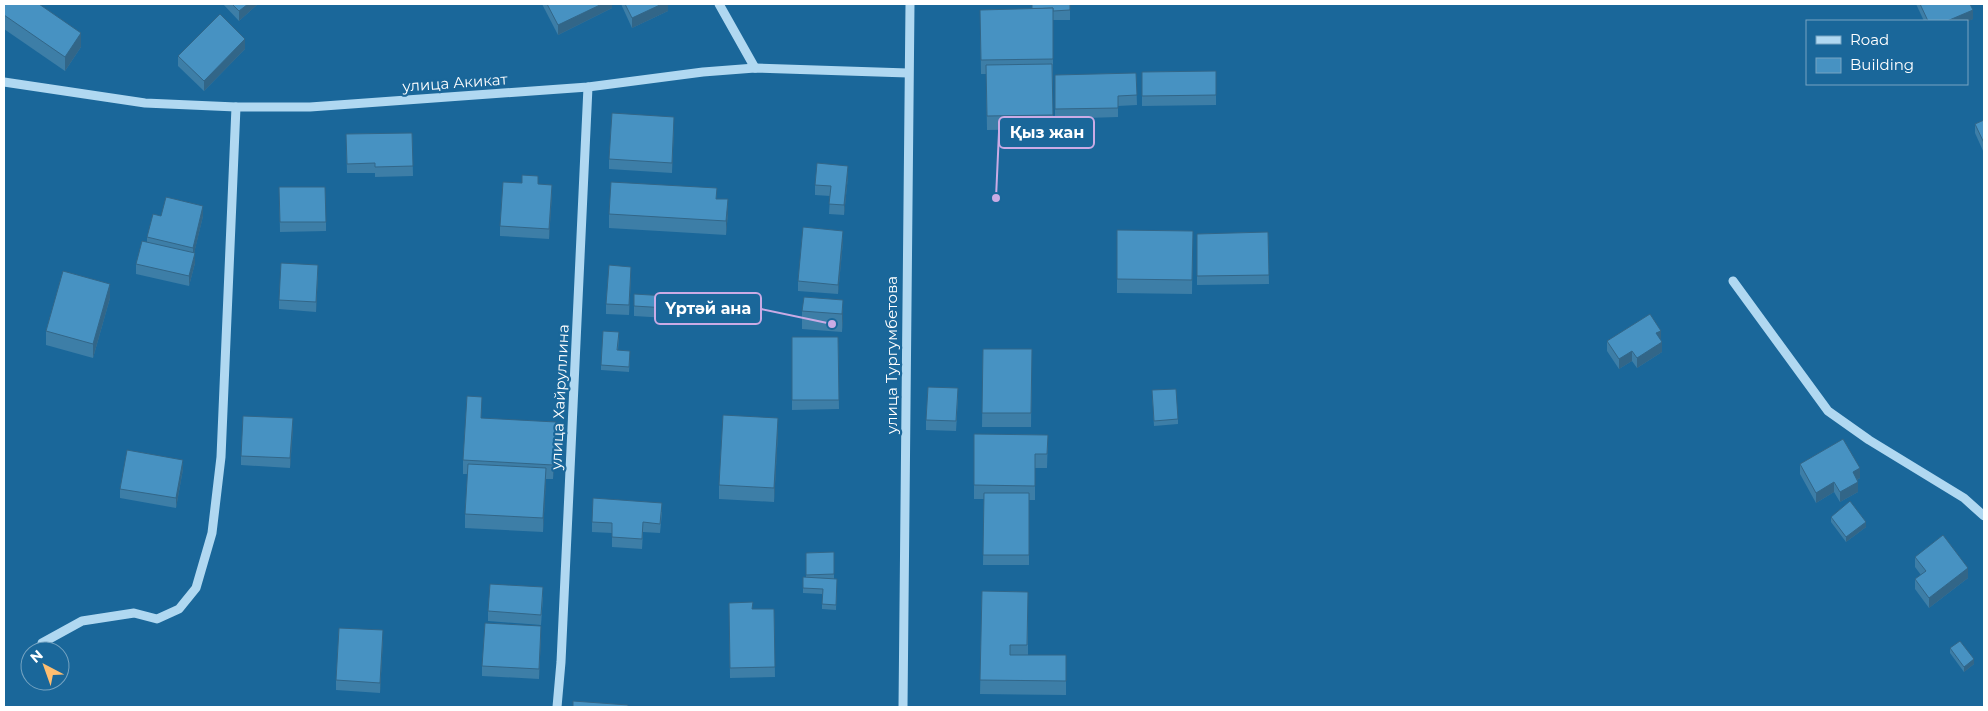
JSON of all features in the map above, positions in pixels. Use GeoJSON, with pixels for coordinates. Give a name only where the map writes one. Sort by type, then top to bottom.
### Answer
{"type":"FeatureCollection","features":[{"type":"Feature","properties":{"kind":"street"},"geometry":{"type":"LineString","coordinates":[[720,4],[754,68]]}},
{"type":"Feature","properties":{"kind":"street","name":"улица Тургумбетова"},"geometry":{"type":"LineString","coordinates":[[903,707],[910,4]]}},
{"type":"Feature","properties":{"kind":"street","name":"улица Акикат"},"geometry":{"type":"LineString","coordinates":[[4,82],[145,103],[236,107],[310,107],[588,88],[703,72],[754,68],[908,73]]}},
{"type":"Feature","properties":{"kind":"street","name":"улица Хайруллина"},"geometry":{"type":"LineString","coordinates":[[557,707],[561,662],[588,88]]}},
{"type":"Feature","properties":{"kind":"street"},"geometry":{"type":"LineString","coordinates":[[46,641],[82,621],[134,613],[157,619],[179,609],[196,588],[212,533],[221,457],[236,107]]}},
{"type":"Feature","properties":{"kind":"street"},"geometry":{"type":"LineString","coordinates":[[1733,281],[1828,411],[1869,440],[1964,498],[1984,516]]}},
{"type":"Feature","properties":{"kind":"building"},"geometry":{"type":"Polygon","coordinates":[[[4,4],[39,4],[81,33],[65,57],[4,15],[4,4]]]}},
{"type":"Feature","properties":{"kind":"building"},"geometry":{"type":"Polygon","coordinates":[[[232,4],[248,4],[239,11],[232,4]]]}},
{"type":"Feature","properties":{"kind":"building"},"geometry":{"type":"Polygon","coordinates":[[[547,4],[602,4],[558,25],[547,4]]]}},
{"type":"Feature","properties":{"kind":"building"},"geometry":{"type":"Polygon","coordinates":[[[625,4],[662,4],[632,18],[625,4]]]}},
{"type":"Feature","properties":{"kind":"building"},"geometry":{"type":"Polygon","coordinates":[[[1032,4],[1070,4],[1070,10],[1053,11],[1053,8],[1032,9],[1032,4]]]}},
{"type":"Feature","properties":{"kind":"building"},"geometry":{"type":"Polygon","coordinates":[[[1920,4],[1970,4],[1973,10],[1949,20],[1928,20],[1920,4]]]}},
{"type":"Feature","properties":{"kind":"building"},"geometry":{"type":"Polygon","coordinates":[[[1053,8],[1053,59],[981,60],[980,10],[1053,8]]]}},
{"type":"Feature","properties":{"kind":"building"},"geometry":{"type":"Polygon","coordinates":[[[220,14],[245,39],[204,81],[178,56],[220,14]]]}},
{"type":"Feature","properties":{"kind":"building"},"geometry":{"type":"Polygon","coordinates":[[[1052,64],[1053,115],[987,116],[986,65],[1052,64]]]}},
{"type":"Feature","properties":{"kind":"building"},"geometry":{"type":"Polygon","coordinates":[[[1216,71],[1216,95],[1142,96],[1142,72],[1216,71]]]}},
{"type":"Feature","properties":{"kind":"building"},"geometry":{"type":"Polygon","coordinates":[[[1136,73],[1137,95],[1118,96],[1118,108],[1055,109],[1055,75],[1136,73]]]}},
{"type":"Feature","properties":{"kind":"building"},"geometry":{"type":"Polygon","coordinates":[[[612,113],[674,117],[672,163],[609,159],[612,113]]]}},
{"type":"Feature","properties":{"kind":"building"},"geometry":{"type":"Polygon","coordinates":[[[1984,120],[1984,143],[1975,124],[1984,120]]]}},
{"type":"Feature","properties":{"kind":"building"},"geometry":{"type":"Polygon","coordinates":[[[412,133],[413,166],[375,167],[375,163],[347,164],[346,134],[412,133]]]}},
{"type":"Feature","properties":{"kind":"building"},"geometry":{"type":"Polygon","coordinates":[[[817,163],[848,166],[844,205],[829,204],[831,186],[815,185],[817,163]]]}},
{"type":"Feature","properties":{"kind":"building"},"geometry":{"type":"Polygon","coordinates":[[[522,175],[538,176],[538,184],[552,185],[549,229],[500,226],[503,182],[522,183],[522,175]]]}},
{"type":"Feature","properties":{"kind":"building"},"geometry":{"type":"Polygon","coordinates":[[[611,182],[717,188],[716,199],[728,199],[726,221],[609,214],[611,182]]]}},
{"type":"Feature","properties":{"kind":"building"},"geometry":{"type":"Polygon","coordinates":[[[279,187],[325,187],[326,222],[280,222],[279,187]]]}},
{"type":"Feature","properties":{"kind":"building"},"geometry":{"type":"Polygon","coordinates":[[[166,197],[203,206],[193,248],[147,237],[153,214],[161,216],[166,197]]]}},
{"type":"Feature","properties":{"kind":"building"},"geometry":{"type":"Polygon","coordinates":[[[803,227],[843,231],[838,285],[798,281],[803,227]]]}},
{"type":"Feature","properties":{"kind":"building"},"geometry":{"type":"Polygon","coordinates":[[[1117,230],[1193,231],[1192,280],[1117,279],[1117,230]]]}},
{"type":"Feature","properties":{"kind":"building"},"geometry":{"type":"Polygon","coordinates":[[[1268,232],[1269,275],[1197,276],[1197,234],[1268,232]]]}},
{"type":"Feature","properties":{"kind":"building"},"geometry":{"type":"Polygon","coordinates":[[[142,241],[195,253],[189,276],[136,264],[142,241]]]}},
{"type":"Feature","properties":{"kind":"building"},"geometry":{"type":"Polygon","coordinates":[[[281,263],[318,265],[316,302],[279,300],[281,263]]]}},
{"type":"Feature","properties":{"kind":"building"},"geometry":{"type":"Polygon","coordinates":[[[609,265],[631,267],[629,305],[606,304],[609,265]]]}},
{"type":"Feature","properties":{"kind":"building"},"geometry":{"type":"Polygon","coordinates":[[[63,271],[110,284],[93,344],[46,331],[63,271]]]}},
{"type":"Feature","properties":{"kind":"building"},"geometry":{"type":"Polygon","coordinates":[[[634,294],[701,298],[700,310],[634,306],[634,294]]]}},
{"type":"Feature","properties":{"kind":"building"},"geometry":{"type":"Polygon","coordinates":[[[804,297],[843,300],[842,314],[802,311],[804,297]]]}},
{"type":"Feature","properties":{"kind":"building"},"geometry":{"type":"Polygon","coordinates":[[[1650,314],[1661,331],[1656,333],[1662,342],[1637,358],[1632,351],[1619,359],[1607,341],[1650,314]]]}},
{"type":"Feature","properties":{"kind":"building"},"geometry":{"type":"Polygon","coordinates":[[[603,331],[619,332],[617,350],[630,351],[629,367],[601,365],[603,331]]]}},
{"type":"Feature","properties":{"kind":"building"},"geometry":{"type":"Polygon","coordinates":[[[792,337],[838,337],[839,400],[792,400],[792,337]]]}},
{"type":"Feature","properties":{"kind":"building"},"geometry":{"type":"Polygon","coordinates":[[[983,349],[1032,349],[1031,413],[982,413],[983,349]]]}},
{"type":"Feature","properties":{"kind":"building"},"geometry":{"type":"Polygon","coordinates":[[[928,387],[958,388],[956,421],[926,420],[928,387]]]}},
{"type":"Feature","properties":{"kind":"building"},"geometry":{"type":"Polygon","coordinates":[[[1176,389],[1178,419],[1154,421],[1152,390],[1176,389]]]}},
{"type":"Feature","properties":{"kind":"building"},"geometry":{"type":"Polygon","coordinates":[[[467,396],[482,397],[481,418],[556,422],[553,465],[463,460],[467,396]]]}},
{"type":"Feature","properties":{"kind":"building"},"geometry":{"type":"Polygon","coordinates":[[[723,415],[778,418],[774,488],[719,485],[723,415]]]}},
{"type":"Feature","properties":{"kind":"building"},"geometry":{"type":"Polygon","coordinates":[[[243,416],[293,418],[290,458],[241,456],[243,416]]]}},
{"type":"Feature","properties":{"kind":"building"},"geometry":{"type":"Polygon","coordinates":[[[974,434],[1048,435],[1047,454],[1035,454],[1035,486],[974,485],[974,434]]]}},
{"type":"Feature","properties":{"kind":"building"},"geometry":{"type":"Polygon","coordinates":[[[1843,439],[1860,468],[1853,472],[1858,482],[1840,492],[1834,482],[1816,493],[1800,464],[1843,439]]]}},
{"type":"Feature","properties":{"kind":"building"},"geometry":{"type":"Polygon","coordinates":[[[127,450],[183,460],[176,498],[120,489],[127,450]]]}},
{"type":"Feature","properties":{"kind":"building"},"geometry":{"type":"Polygon","coordinates":[[[468,464],[546,468],[543,518],[465,514],[468,464]]]}},
{"type":"Feature","properties":{"kind":"building"},"geometry":{"type":"Polygon","coordinates":[[[984,493],[1029,493],[1029,555],[983,555],[984,493]]]}},
{"type":"Feature","properties":{"kind":"building"},"geometry":{"type":"Polygon","coordinates":[[[593,498],[662,503],[660,524],[643,522],[642,539],[612,537],[612,523],[592,522],[593,498]]]}},
{"type":"Feature","properties":{"kind":"building"},"geometry":{"type":"Polygon","coordinates":[[[1850,501],[1866,522],[1846,537],[1831,517],[1850,501]]]}},
{"type":"Feature","properties":{"kind":"building"},"geometry":{"type":"Polygon","coordinates":[[[1943,535],[1968,568],[1929,598],[1915,579],[1926,571],[1915,557],[1943,535]]]}},
{"type":"Feature","properties":{"kind":"building"},"geometry":{"type":"Polygon","coordinates":[[[834,552],[834,574],[806,575],[806,553],[834,552]]]}},
{"type":"Feature","properties":{"kind":"building"},"geometry":{"type":"Polygon","coordinates":[[[803,577],[837,579],[836,605],[822,604],[823,589],[803,588],[803,577]]]}},
{"type":"Feature","properties":{"kind":"building"},"geometry":{"type":"Polygon","coordinates":[[[490,584],[543,587],[541,615],[488,611],[490,584]]]}},
{"type":"Feature","properties":{"kind":"building"},"geometry":{"type":"Polygon","coordinates":[[[982,591],[1028,592],[1027,645],[1010,645],[1010,655],[1066,655],[1066,681],[980,680],[982,591]]]}},
{"type":"Feature","properties":{"kind":"building"},"geometry":{"type":"Polygon","coordinates":[[[753,602],[752,609],[774,609],[775,667],[730,668],[729,603],[753,602]]]}},
{"type":"Feature","properties":{"kind":"building"},"geometry":{"type":"Polygon","coordinates":[[[485,623],[541,626],[539,669],[482,666],[485,623]]]}},
{"type":"Feature","properties":{"kind":"building"},"geometry":{"type":"Polygon","coordinates":[[[339,628],[383,630],[380,683],[336,680],[339,628]]]}},
{"type":"Feature","properties":{"kind":"building"},"geometry":{"type":"Polygon","coordinates":[[[1960,641],[1974,659],[1964,667],[1950,648],[1960,641]]]}},
{"type":"Feature","properties":{"kind":"building"},"geometry":{"type":"Polygon","coordinates":[[[573,701],[628,705],[628,707],[573,707],[573,701]]]}},
{"type":"Feature","properties":{"kind":"place","name":"Қыз жан"},"geometry":{"type":"Point","coordinates":[996,198]}},
{"type":"Feature","properties":{"kind":"place","name":"Үртәй ана"},"geometry":{"type":"Point","coordinates":[832,324]}}]}
